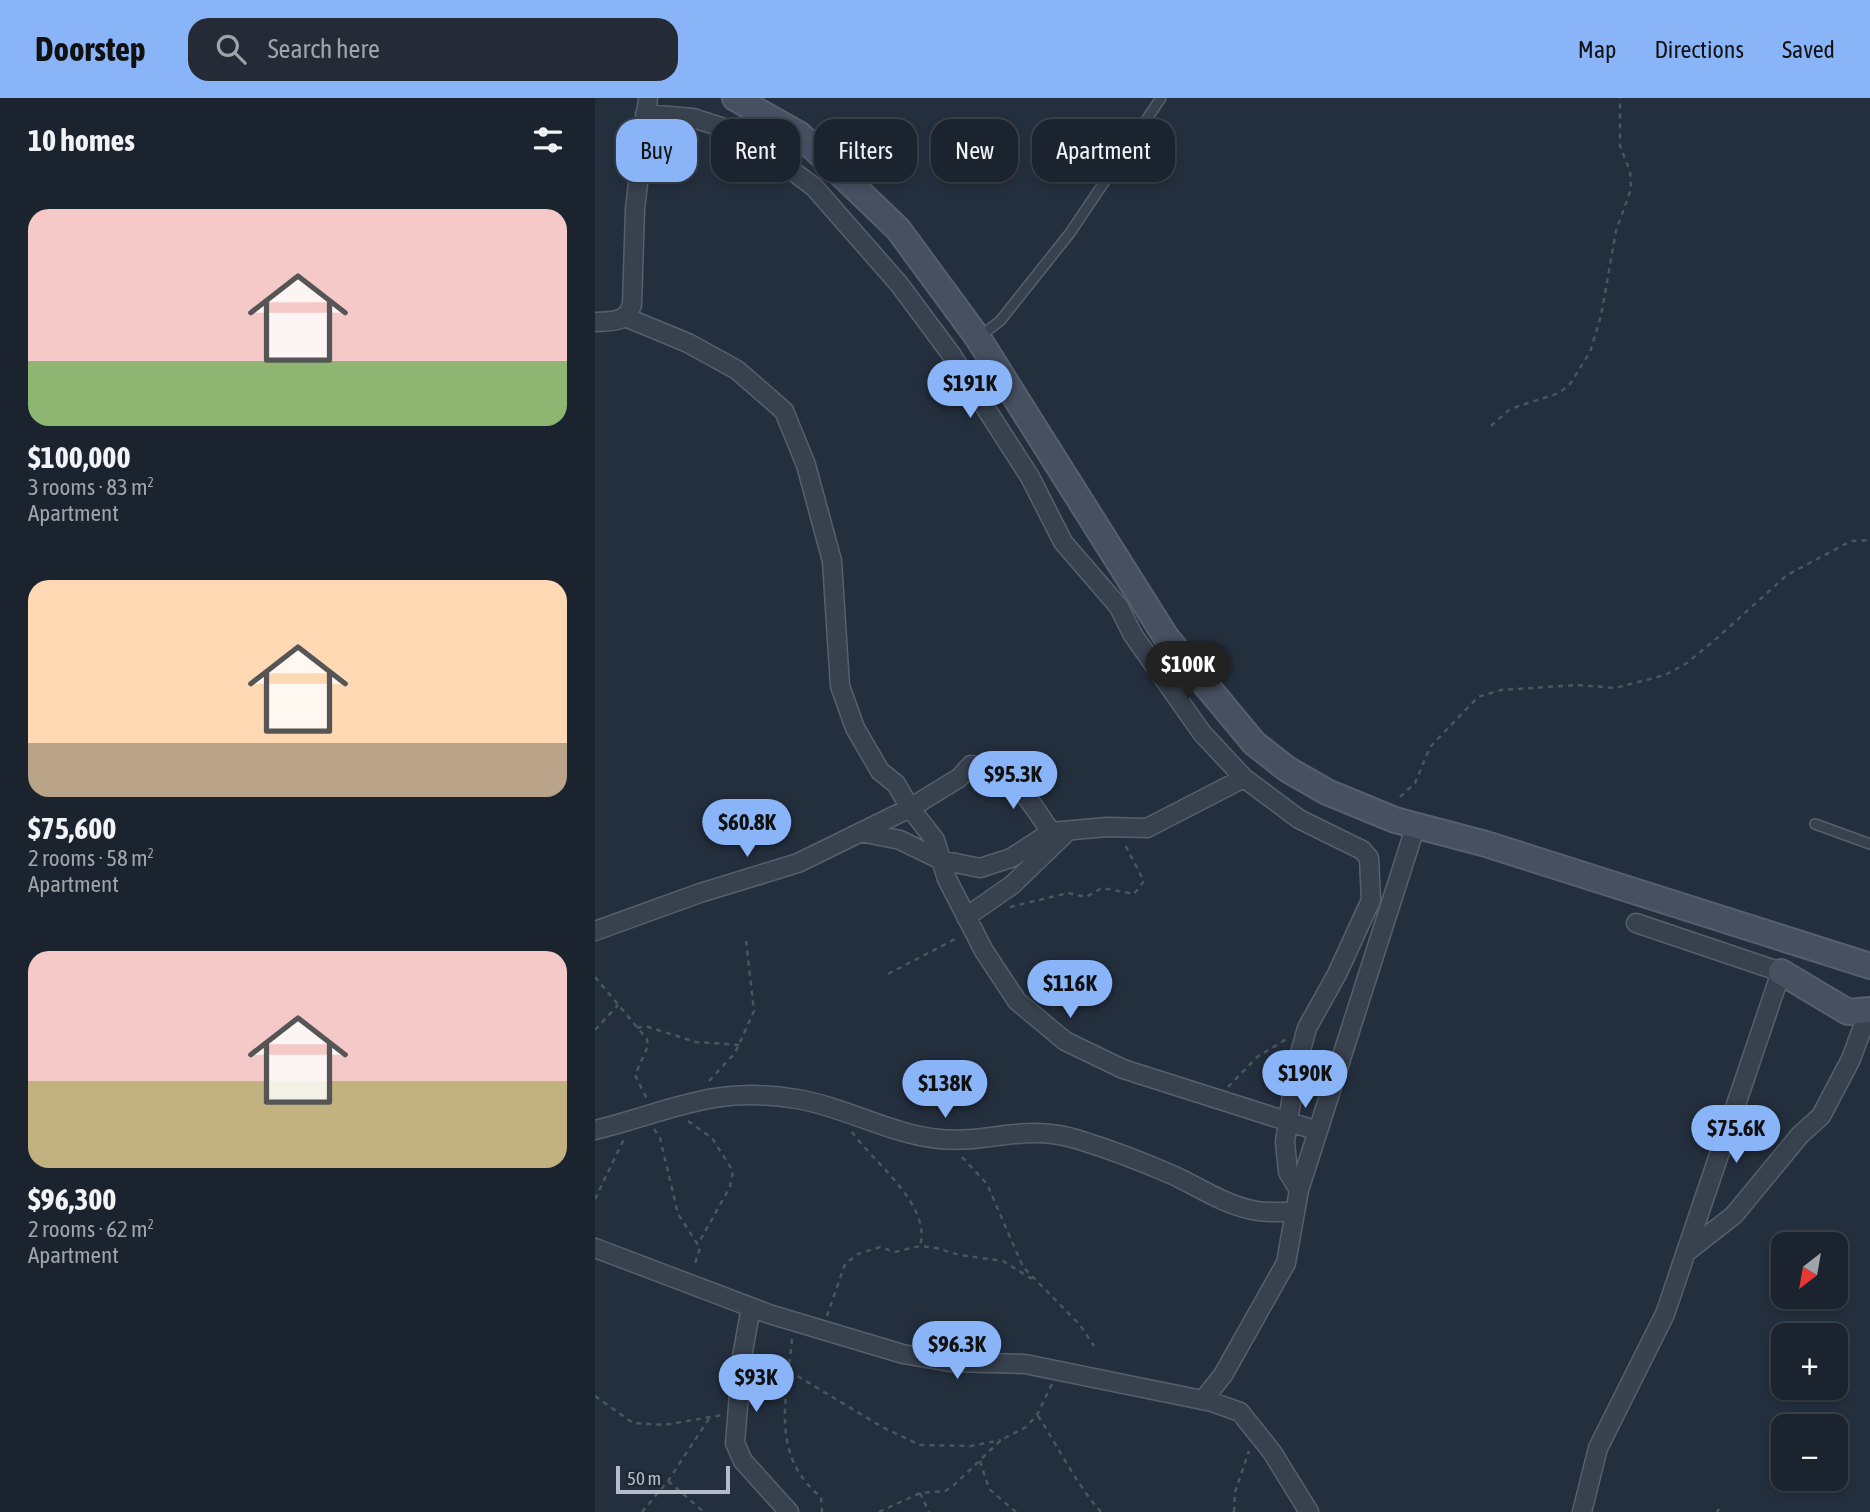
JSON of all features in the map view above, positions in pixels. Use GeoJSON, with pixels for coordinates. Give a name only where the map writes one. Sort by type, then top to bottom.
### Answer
{"type":"FeatureCollection","features":[{"type":"Feature","properties":{"kind":"street"},"geometry":{"type":"LineString","coordinates":[[735,98],[800,135],[898,229],[978,338],[1165,637],[1239,727],[1254,743],[1287,769],[1327,792],[1416,825],[1486,844],[1870,967]]}},
{"type":"Feature","properties":{"kind":"street"},"geometry":{"type":"LineString","coordinates":[[625,317],[632,305],[635,209],[646,106],[743,134],[814,187],[899,284],[951,354],[1030,477],[1063,541],[1119,607],[1133,635],[1202,733],[1244,778],[1300,819],[1362,850],[1369,858],[1371,900],[1343,962],[1307,1028],[1296,1068],[1285,1142],[1288,1172],[1299,1190]]}},
{"type":"Feature","properties":{"kind":"street"},"geometry":{"type":"LineString","coordinates":[[595,322],[625,317],[688,343],[737,370],[783,411],[806,465],[832,561],[841,686],[855,728],[880,771],[896,784],[910,808],[935,840],[969,923],[1017,1001],[1065,1041],[1123,1069],[1318,1131]]}},
{"type":"Feature","properties":{"kind":"street"},"geometry":{"type":"LineString","coordinates":[[951,354],[978,338]]}},
{"type":"Feature","properties":{"kind":"street"},"geometry":{"type":"LineString","coordinates":[[595,931],[700,893],[798,863],[910,808],[959,778],[971,765],[987,768],[1020,786],[1059,831]]}},
{"type":"Feature","properties":{"kind":"street"},"geometry":{"type":"LineString","coordinates":[[861,832],[900,840],[941,860],[980,868],[1011,858],[1059,831],[1107,827],[1147,828],[1244,778]]}},
{"type":"Feature","properties":{"kind":"street"},"geometry":{"type":"LineString","coordinates":[[1203,1400],[1223,1375],[1286,1263],[1299,1190],[1416,825]]}},
{"type":"Feature","properties":{"kind":"street"},"geometry":{"type":"LineString","coordinates":[[969,923],[1012,885],[1059,831]]}},
{"type":"Feature","properties":{"kind":"street"},"geometry":{"type":"LineString","coordinates":[[1636,923],[1781,972],[1848,1012],[1870,1010],[1851,1059],[1821,1116],[1800,1135],[1734,1215],[1687,1252]]}},
{"type":"Feature","properties":{"kind":"street"},"geometry":{"type":"LineString","coordinates":[[1582,1512],[1598,1448],[1665,1314],[1781,972]]}},
{"type":"Feature","properties":{"kind":"street"},"geometry":{"type":"LineString","coordinates":[[595,1130],[703,1097],[744,1094],[797,1099],[896,1130],[941,1139],[962,1141],[1019,1132],[1062,1136],[1173,1176],[1225,1202],[1254,1210],[1295,1212]]}},
{"type":"Feature","properties":{"kind":"street"},"geometry":{"type":"LineString","coordinates":[[595,1248],[794,1322],[903,1354],[950,1362],[1025,1364],[1203,1400],[1240,1412],[1272,1451],[1309,1512]]}},
{"type":"Feature","properties":{"kind":"street"},"geometry":{"type":"LineString","coordinates":[[751,1307],[735,1443],[743,1461],[789,1512]]}},
{"type":"Feature","properties":{"kind":"lane"},"geometry":{"type":"LineString","coordinates":[[978,338],[1000,321],[1070,233],[1161,98]]}},
{"type":"Feature","properties":{"kind":"lane"},"geometry":{"type":"LineString","coordinates":[[1815,824],[1870,844]]}},
{"type":"Feature","properties":{"kind":"path"},"geometry":{"type":"LineString","coordinates":[[1491,426],[1510,410],[1559,393],[1570,384],[1590,352],[1601,316],[1616,232],[1630,189],[1630,171],[1620,146],[1620,98]]}},
{"type":"Feature","properties":{"kind":"path"},"geometry":{"type":"LineString","coordinates":[[1399,797],[1415,783],[1430,747],[1478,697],[1501,690],[1577,685],[1615,688],[1665,675],[1686,663],[1717,638],[1787,575],[1851,541],[1870,540]]}},
{"type":"Feature","properties":{"kind":"path"},"geometry":{"type":"LineString","coordinates":[[1009,908],[1068,892],[1086,897],[1102,888],[1133,894],[1144,881],[1143,874],[1122,839],[1107,827]]}},
{"type":"Feature","properties":{"kind":"path"},"geometry":{"type":"LineString","coordinates":[[888,974],[969,923]]}},
{"type":"Feature","properties":{"kind":"path"},"geometry":{"type":"LineString","coordinates":[[686,1102],[714,1076],[739,1045],[754,1011],[746,941]]}},
{"type":"Feature","properties":{"kind":"path"},"geometry":{"type":"LineString","coordinates":[[595,977],[647,1039],[648,1046],[635,1075],[660,1138],[678,1214],[698,1245],[699,1256],[683,1281]]}},
{"type":"Feature","properties":{"kind":"path"},"geometry":{"type":"LineString","coordinates":[[595,1030],[618,1005]]}},
{"type":"Feature","properties":{"kind":"path"},"geometry":{"type":"LineString","coordinates":[[638,1028],[645,1026],[696,1042],[739,1045]]}},
{"type":"Feature","properties":{"kind":"path"},"geometry":{"type":"LineString","coordinates":[[840,1111],[864,1148],[909,1199],[923,1228],[920,1246]]}},
{"type":"Feature","properties":{"kind":"path"},"geometry":{"type":"LineString","coordinates":[[595,1199],[649,1113]]}},
{"type":"Feature","properties":{"kind":"path"},"geometry":{"type":"LineString","coordinates":[[649,1113],[712,1138],[733,1171],[730,1187],[698,1245]]}},
{"type":"Feature","properties":{"kind":"path"},"geometry":{"type":"LineString","coordinates":[[941,1139],[987,1184],[1023,1267],[1072,1317],[1094,1346]]}},
{"type":"Feature","properties":{"kind":"path"},"geometry":{"type":"LineString","coordinates":[[823,1331],[838,1277],[848,1260],[880,1247],[895,1252],[920,1246],[1003,1261],[1032,1279]]}},
{"type":"Feature","properties":{"kind":"path"},"geometry":{"type":"LineString","coordinates":[[794,1322],[784,1429],[795,1470],[806,1485],[821,1497],[823,1512]]}},
{"type":"Feature","properties":{"kind":"path"},"geometry":{"type":"LineString","coordinates":[[789,1371],[884,1428],[920,1445],[971,1446],[1001,1440],[1026,1427],[1037,1415],[1058,1372]]}},
{"type":"Feature","properties":{"kind":"path"},"geometry":{"type":"LineString","coordinates":[[595,1396],[633,1423],[664,1424],[721,1416],[739,1403]]}},
{"type":"Feature","properties":{"kind":"path"},"geometry":{"type":"LineString","coordinates":[[1037,1415],[1076,1474],[1084,1495],[1101,1512]]}},
{"type":"Feature","properties":{"kind":"path"},"geometry":{"type":"LineString","coordinates":[[642,1512],[669,1481],[710,1417]]}},
{"type":"Feature","properties":{"kind":"path"},"geometry":{"type":"LineString","coordinates":[[1234,1512],[1235,1492],[1254,1430]]}},
{"type":"Feature","properties":{"kind":"path"},"geometry":{"type":"LineString","coordinates":[[879,1512],[920,1493],[945,1491],[1001,1440]]}},
{"type":"Feature","properties":{"kind":"path"},"geometry":{"type":"LineString","coordinates":[[979,1461],[989,1489],[1016,1512]]}},
{"type":"Feature","properties":{"kind":"path"},"geometry":{"type":"LineString","coordinates":[[669,1481],[704,1512]]}},
{"type":"Feature","properties":{"kind":"path"},"geometry":{"type":"LineString","coordinates":[[920,1493],[929,1512]]}}]}
